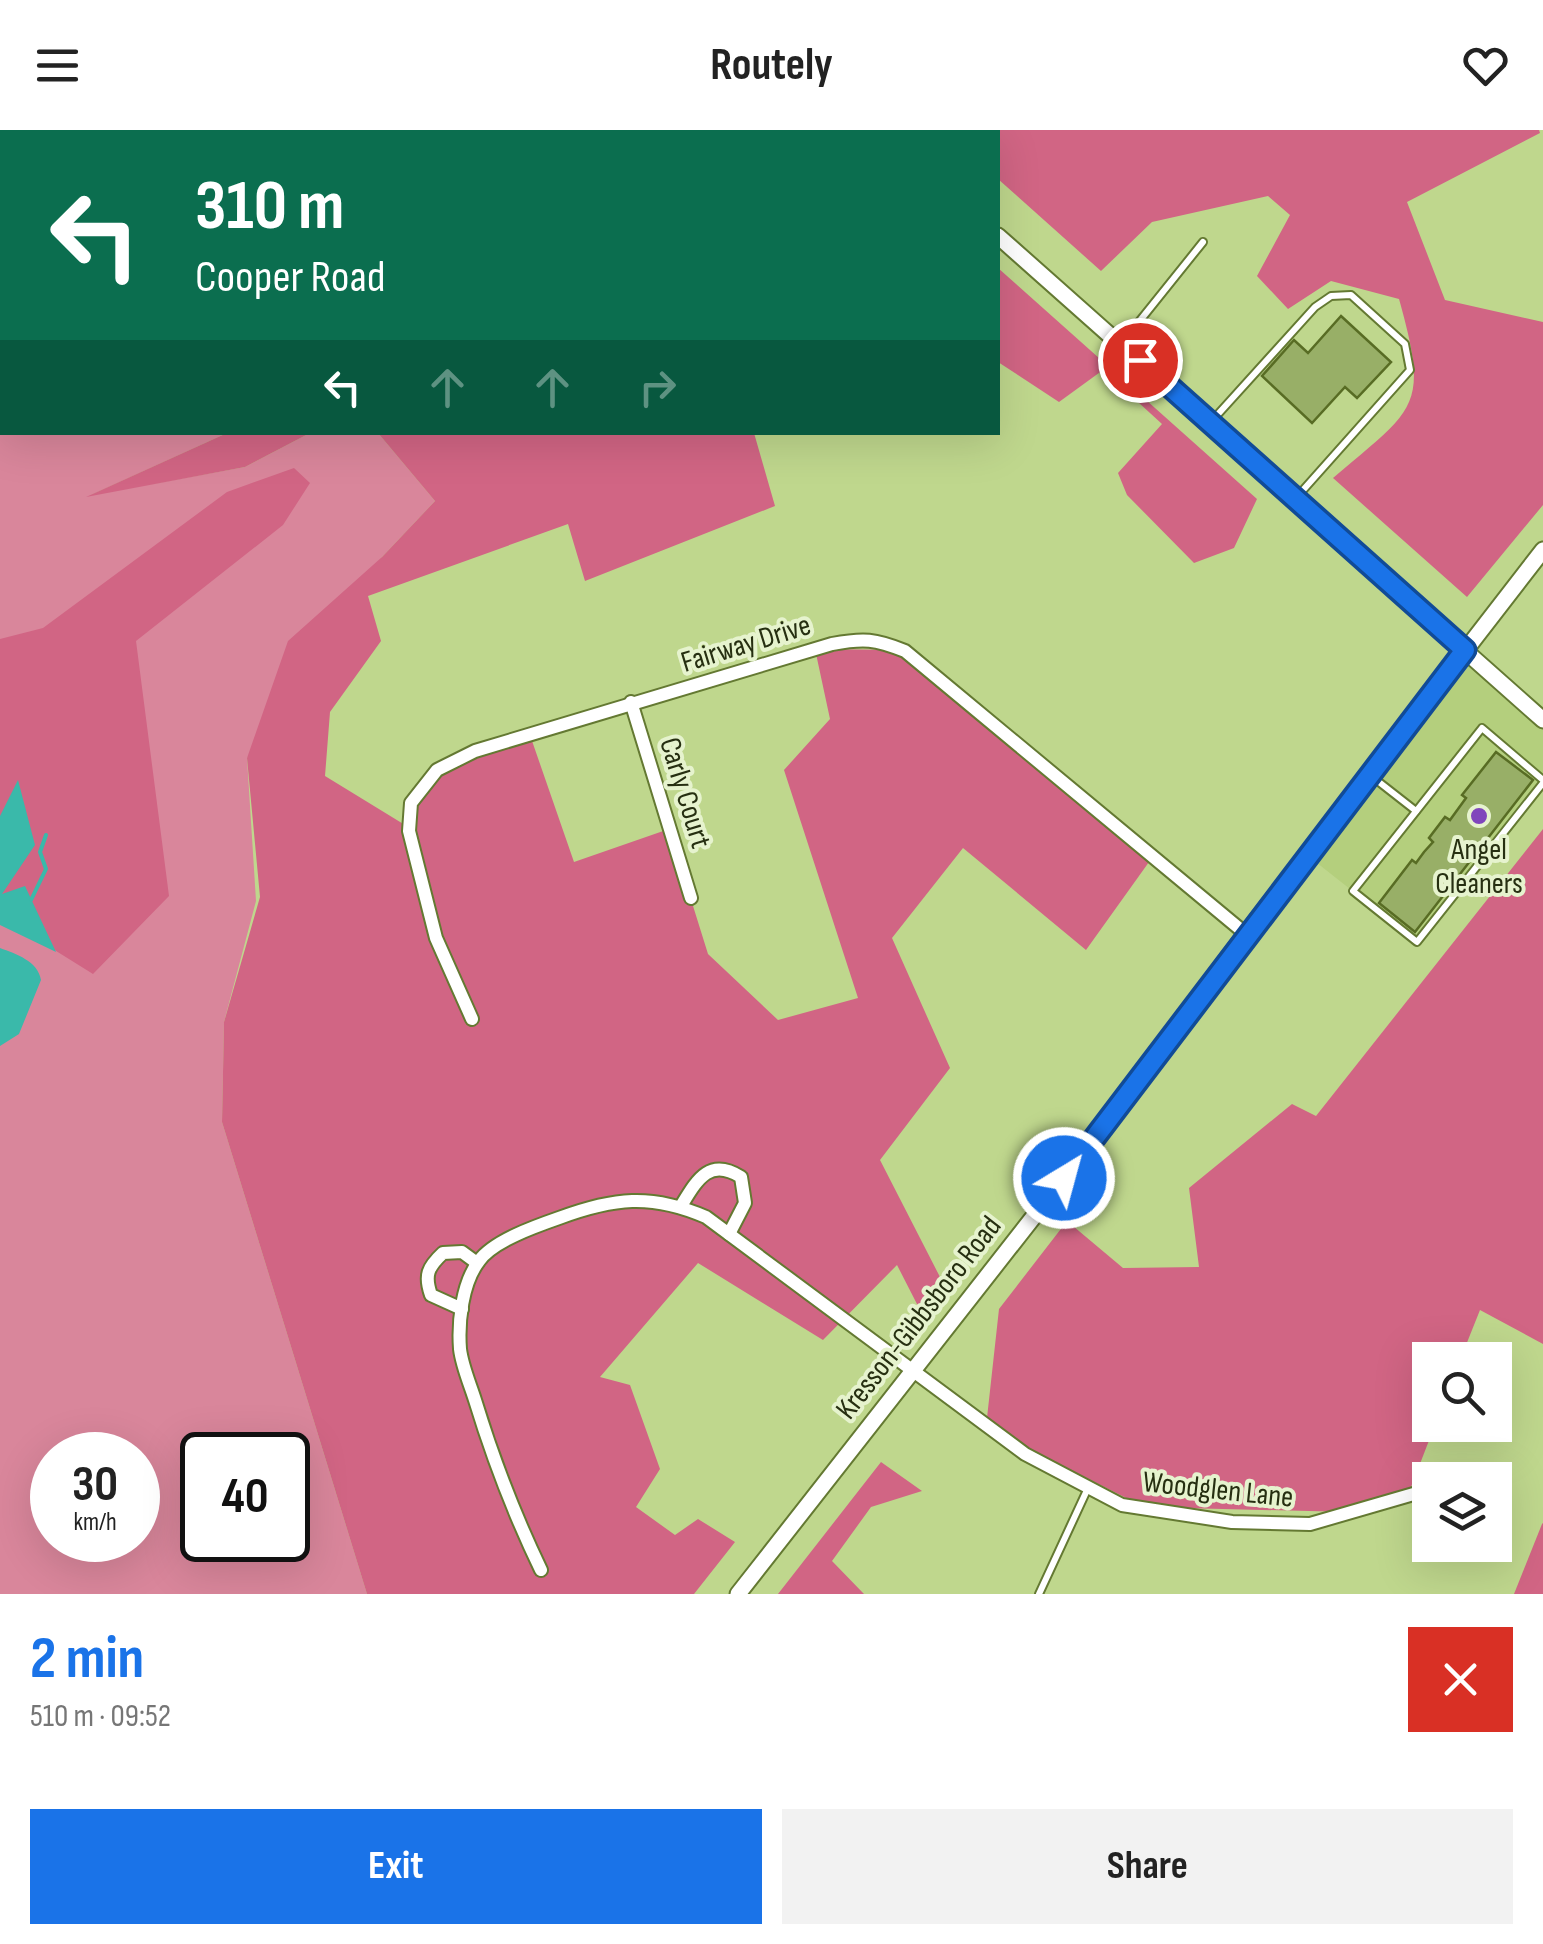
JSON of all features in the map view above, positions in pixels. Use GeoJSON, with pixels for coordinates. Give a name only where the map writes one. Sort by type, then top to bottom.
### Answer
{"type":"FeatureCollection","features":[{"type":"Feature","properties":{"kind":"street"},"geometry":{"type":"LineString","coordinates":[[1000,238],[1543,720]]}},
{"type":"Feature","properties":{"kind":"street","name":"Kresson-Gibbsboro Road"},"geometry":{"type":"LineString","coordinates":[[738,1594],[1064,1178],[1246,934],[1543,550]]}},
{"type":"Feature","properties":{"kind":"street","name":"Fairway Drive"},"geometry":{"type":"LineString","coordinates":[[472,1019],[436,938],[409,832],[411,802],[446,763],[631,702],[863,638],[905,651],[1246,934]]}},
{"type":"Feature","properties":{"kind":"street","name":"Carly Court"},"geometry":{"type":"LineString","coordinates":[[631,702],[691,898]]}},
{"type":"Feature","properties":{"kind":"street"},"geometry":{"type":"LineString","coordinates":[[541,1570],[509,1504],[460,1353],[459,1318],[477,1262],[527,1229],[593,1206],[640,1198],[681,1206],[700,1176],[716,1170],[729,1170],[741,1177],[745,1203],[729,1234]]}},
{"type":"Feature","properties":{"kind":"street","name":"Woodglen Lane"},"geometry":{"type":"LineString","coordinates":[[681,1206],[706,1217],[1025,1454],[1122,1505],[1232,1522],[1310,1524],[1412,1494]]}},
{"type":"Feature","properties":{"kind":"street"},"geometry":{"type":"LineString","coordinates":[[462,1309],[431,1295],[426,1279],[429,1266],[443,1253],[462,1252],[477,1262]]}},
{"type":"Feature","properties":{"kind":"lane"},"geometry":{"type":"LineString","coordinates":[[1122,344],[1203,242]]}},
{"type":"Feature","properties":{"kind":"lane"},"geometry":{"type":"LineString","coordinates":[[1210,423],[1314,307],[1331,296],[1351,295],[1399,337],[1409,352],[1410,370],[1295,498]]}},
{"type":"Feature","properties":{"kind":"lane"},"geometry":{"type":"LineString","coordinates":[[1482,728],[1543,781],[1417,942],[1353,891],[1482,728]]}},
{"type":"Feature","properties":{"kind":"lane"},"geometry":{"type":"LineString","coordinates":[[1370,774],[1416,811]]}},
{"type":"Feature","properties":{"kind":"lane"},"geometry":{"type":"LineString","coordinates":[[1038,1594],[1088,1487]]}},
{"type":"Feature","properties":{"kind":"shaded area"},"geometry":{"type":"Polygon","coordinates":[[[1000,130],[1539,130],[1540,133],[1407,202],[1445,300],[1543,322],[1543,505],[1467,597],[1333,478],[1382,436],[1408,404],[1413,364],[1408,335],[1399,299],[1331,281],[1288,309],[1257,276],[1290,215],[1268,196],[1152,222],[1101,271],[1000,181],[1000,130]]]}},
{"type":"Feature","properties":{"kind":"shaded area"},"geometry":{"type":"Polygon","coordinates":[[[1000,270],[1257,499],[1234,548],[1194,563],[1127,495],[1118,473],[1162,424],[1103,370],[1059,402],[1000,363],[1000,270]]]}},
{"type":"Feature","properties":{"kind":"shaded area"},"geometry":{"type":"Polygon","coordinates":[[[0,435],[223,435],[91,495],[245,467],[306,435],[380,435],[435,501],[382,557],[247,758],[256,901],[224,1022],[222,1122],[367,1594],[0,1594],[0,435]]]}},
{"type":"Feature","properties":{"kind":"shaded area"},"geometry":{"type":"Polygon","coordinates":[[[223,435],[306,435],[245,467],[86,497],[223,435]]]}},
{"type":"Feature","properties":{"kind":"shaded area"},"geometry":{"type":"Polygon","coordinates":[[[380,435],[755,435],[775,506],[585,581],[568,524],[368,596],[381,641],[330,712],[325,776],[405,825],[436,774],[531,738],[574,862],[669,829],[708,954],[778,1020],[858,998],[784,770],[830,719],[815,649],[907,650],[1154,855],[1086,950],[963,848],[892,938],[950,1068],[880,1160],[940,1277],[918,1306],[897,1265],[823,1340],[698,1263],[600,1377],[630,1385],[660,1469],[636,1507],[675,1535],[698,1519],[735,1542],[694,1594],[367,1594],[222,1122],[224,1022],[260,897],[247,758],[288,641],[382,557],[435,501],[380,435]]]}},
{"type":"Feature","properties":{"kind":"shaded area"},"geometry":{"type":"Polygon","coordinates":[[[294,468],[310,483],[283,525],[136,641],[169,896],[93,974],[0,916],[0,639],[43,628],[227,492],[294,468]]]}},
{"type":"Feature","properties":{"kind":"shaded area"},"geometry":{"type":"Polygon","coordinates":[[[1465,650],[1543,720],[1543,783],[1417,942],[1307,855],[1465,650]]]}},
{"type":"Feature","properties":{"kind":"shaded area"},"geometry":{"type":"Polygon","coordinates":[[[1543,829],[1543,1344],[1480,1310],[1467,1342],[1412,1342],[1412,1442],[1428,1442],[1421,1462],[1412,1462],[1411,1487],[1348,1512],[1144,1507],[986,1427],[999,1309],[1067,1221],[1123,1268],[1199,1267],[1189,1188],[1292,1104],[1316,1116],[1543,829]]]}},
{"type":"Feature","properties":{"kind":"shaded area"},"geometry":{"type":"Polygon","coordinates":[[[881,1462],[922,1491],[871,1507],[832,1561],[864,1594],[778,1594],[881,1462]]]}},
{"type":"Feature","properties":{"kind":"shaded area"},"geometry":{"type":"Polygon","coordinates":[[[1542,1524],[1543,1594],[1514,1594],[1542,1524]]]}},
{"type":"Feature","properties":{"kind":"water"},"geometry":{"type":"Polygon","coordinates":[[[18,780],[35,845],[2,894],[25,886],[56,952],[0,925],[0,816],[18,780]]]}},
{"type":"Feature","properties":{"kind":"water"},"geometry":{"type":"Polygon","coordinates":[[[0,948],[31,963],[41,980],[19,1034],[0,1046],[0,948]]]}},
{"type":"Feature","properties":{"kind":"building"},"geometry":{"type":"Polygon","coordinates":[[[1341,316],[1391,362],[1357,398],[1345,387],[1312,423],[1262,376],[1294,340],[1308,353],[1341,316]]]}},
{"type":"Feature","properties":{"kind":"building"},"geometry":{"type":"Polygon","coordinates":[[[1496,752],[1533,780],[1415,932],[1379,903],[1412,860],[1416,863],[1433,842],[1429,838],[1445,817],[1450,820],[1466,798],[1462,795],[1496,752]]]}},
{"type":"Feature","properties":{"kind":"waterway"},"geometry":{"type":"LineString","coordinates":[[31,900],[46,869],[40,852],[46,835]]}},
{"type":"Feature","properties":{"kind":"place","name":"Angel Cleaners"},"geometry":{"type":"Point","coordinates":[1479,816]}},
{"type":"Feature","properties":{"kind":"route"},"geometry":{"type":"LineString","coordinates":[[1064,1178],[1465,650],[1140,360]]}}]}
